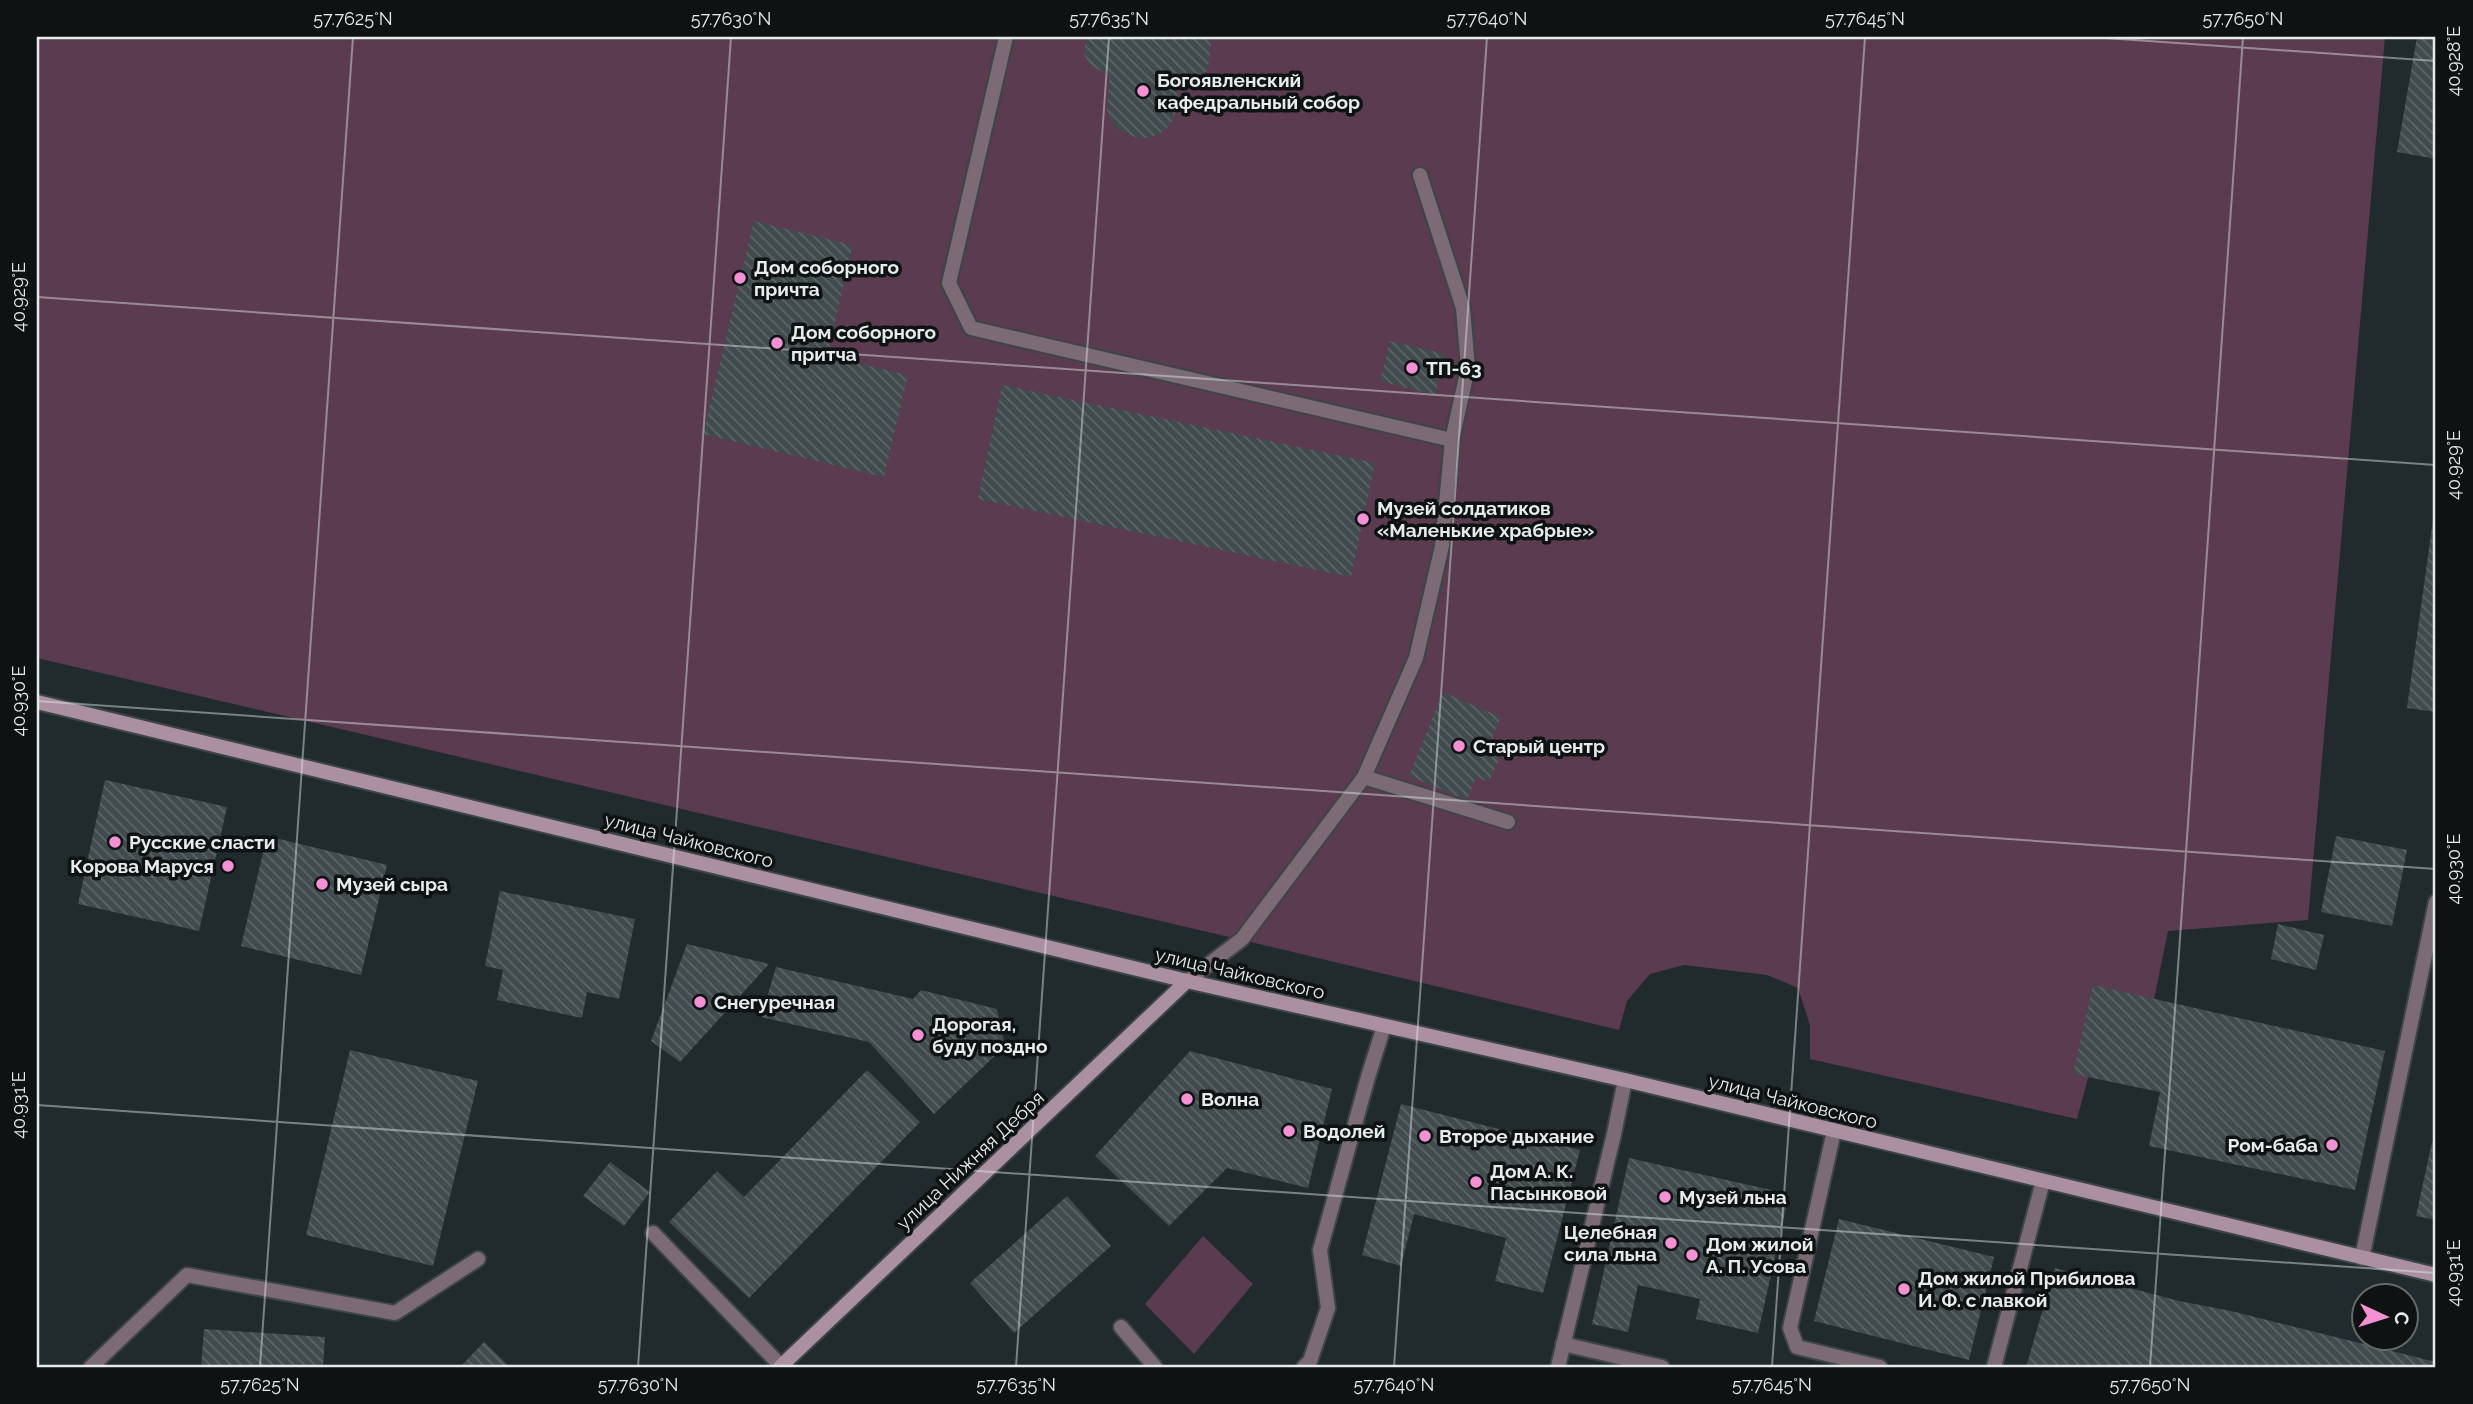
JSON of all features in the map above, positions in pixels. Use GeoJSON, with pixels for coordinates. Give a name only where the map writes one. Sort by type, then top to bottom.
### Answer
{"type":"FeatureCollection","features":[{"type":"Feature","properties":{"kind":"main road","name":"улица Чайковского"},"geometry":{"type":"LineString","coordinates":[[37,702],[1186,981],[1625,1080],[2436,1275]]}},
{"type":"Feature","properties":{"kind":"main road","name":"улица Нижняя Дебря"},"geometry":{"type":"LineString","coordinates":[[780,1367],[1186,981]]}},
{"type":"Feature","properties":{"kind":"lane"},"geometry":{"type":"LineString","coordinates":[[1006,37],[949,282],[971,328],[1452,440]]}},
{"type":"Feature","properties":{"kind":"lane"},"geometry":{"type":"LineString","coordinates":[[1186,981],[1242,939],[1364,777],[1416,658],[1442,547],[1452,440],[1468,368],[1463,308],[1420,175]]}},
{"type":"Feature","properties":{"kind":"lane"},"geometry":{"type":"LineString","coordinates":[[1364,777],[1508,822]]}},
{"type":"Feature","properties":{"kind":"lane"},"geometry":{"type":"LineString","coordinates":[[2362,1258],[2436,902]]}},
{"type":"Feature","properties":{"kind":"lane"},"geometry":{"type":"LineString","coordinates":[[1304,1367],[1310,1361],[1328,1308],[1320,1250],[1384,1026]]}},
{"type":"Feature","properties":{"kind":"lane"},"geometry":{"type":"LineString","coordinates":[[1558,1367],[1625,1080]]}},
{"type":"Feature","properties":{"kind":"lane"},"geometry":{"type":"LineString","coordinates":[[1834,1130],[1790,1328],[1797,1347],[1880,1367]]}},
{"type":"Feature","properties":{"kind":"lane"},"geometry":{"type":"LineString","coordinates":[[1994,1367],[2043,1181]]}},
{"type":"Feature","properties":{"kind":"lane"},"geometry":{"type":"LineString","coordinates":[[653,1233],[780,1367]]}},
{"type":"Feature","properties":{"kind":"lane"},"geometry":{"type":"LineString","coordinates":[[91,1367],[187,1275],[394,1314],[478,1259]]}},
{"type":"Feature","properties":{"kind":"lane"},"geometry":{"type":"LineString","coordinates":[[1121,1327],[1155,1367]]}},
{"type":"Feature","properties":{"kind":"lane"},"geometry":{"type":"LineString","coordinates":[[1563,1344],[1662,1367]]}},
{"type":"Feature","properties":{"kind":"shaded area"},"geometry":{"type":"Polygon","coordinates":[[[37,37],[2385,37],[2308,920],[2168,931],[2148,1029],[2104,1019],[2077,1119],[1810,1059],[1810,1025],[1798,988],[1767,975],[1684,965],[1650,974],[1627,1001],[1619,1030],[37,658],[37,37]]]}},
{"type":"Feature","properties":{"kind":"shaded area"},"geometry":{"type":"Polygon","coordinates":[[[1203,1236],[1253,1284],[1194,1354],[1145,1304],[1203,1236]]]}},
{"type":"Feature","properties":{"kind":"building","name":"Богоявленский кафедральный собор"},"geometry":{"type":"Polygon","coordinates":[[[1086,37],[1212,37],[1208,69],[1199,78],[1179,84],[1174,118],[1168,127],[1148,138],[1137,138],[1117,129],[1111,120],[1107,110],[1110,76],[1090,65],[1084,54],[1086,37]]]}},
{"type":"Feature","properties":{"kind":"building"},"geometry":{"type":"Polygon","coordinates":[[[2417,37],[2436,37],[2436,159],[2397,152],[2417,37]]]}},
{"type":"Feature","properties":{"kind":"building","name":"Дом соборного притча"},"geometry":{"type":"Polygon","coordinates":[[[754,221],[853,245],[827,356],[908,375],[884,477],[703,434],[754,221]]]}},
{"type":"Feature","properties":{"kind":"building","name":"ТП-63"},"geometry":{"type":"Polygon","coordinates":[[[1390,341],[1445,354],[1435,395],[1380,381],[1390,341]]]}},
{"type":"Feature","properties":{"kind":"building"},"geometry":{"type":"Polygon","coordinates":[[[1002,385],[1375,463],[1351,577],[978,499],[1002,385]]]}},
{"type":"Feature","properties":{"kind":"building"},"geometry":{"type":"Polygon","coordinates":[[[2436,505],[2436,712],[2407,708],[2436,505]]]}},
{"type":"Feature","properties":{"kind":"building","name":"Старый центр"},"geometry":{"type":"Polygon","coordinates":[[[1443,692],[1501,717],[1490,743],[1504,748],[1489,782],[1476,777],[1467,800],[1409,776],[1443,692]]]}},
{"type":"Feature","properties":{"kind":"building"},"geometry":{"type":"Polygon","coordinates":[[[105,780],[227,807],[199,931],[78,904],[105,780]]]}},
{"type":"Feature","properties":{"kind":"building"},"geometry":{"type":"Polygon","coordinates":[[[267,836],[387,865],[361,975],[241,946],[267,836]]]}},
{"type":"Feature","properties":{"kind":"building"},"geometry":{"type":"Polygon","coordinates":[[[2336,836],[2407,850],[2392,926],[2321,912],[2336,836]]]}},
{"type":"Feature","properties":{"kind":"building"},"geometry":{"type":"Polygon","coordinates":[[[500,891],[635,919],[619,999],[587,992],[582,1018],[497,1000],[503,970],[485,966],[500,891]]]}},
{"type":"Feature","properties":{"kind":"building"},"geometry":{"type":"Polygon","coordinates":[[[2278,924],[2324,935],[2316,970],[2271,959],[2278,924]]]}},
{"type":"Feature","properties":{"kind":"building","name":"Снегуречная"},"geometry":{"type":"Polygon","coordinates":[[[687,944],[769,964],[680,1062],[651,1041],[687,944]]]}},
{"type":"Feature","properties":{"kind":"building"},"geometry":{"type":"Polygon","coordinates":[[[776,967],[913,999],[921,990],[997,1009],[1005,1046],[934,1114],[869,1042],[761,1017],[776,967]]]}},
{"type":"Feature","properties":{"kind":"building"},"geometry":{"type":"Polygon","coordinates":[[[2093,985],[2385,1051],[2355,1190],[2149,1146],[2160,1092],[2073,1074],[2093,985]]]}},
{"type":"Feature","properties":{"kind":"building"},"geometry":{"type":"Polygon","coordinates":[[[350,1050],[478,1081],[433,1266],[306,1235],[350,1050]]]}},
{"type":"Feature","properties":{"kind":"building"},"geometry":{"type":"Polygon","coordinates":[[[1190,1051],[1332,1089],[1308,1188],[1227,1168],[1169,1226],[1095,1156],[1190,1051]]]}},
{"type":"Feature","properties":{"kind":"building"},"geometry":{"type":"Polygon","coordinates":[[[867,1070],[920,1122],[749,1298],[669,1222],[717,1171],[744,1197],[867,1070]]]}},
{"type":"Feature","properties":{"kind":"building","name":"Дом А. К. Пасынковой"},"geometry":{"type":"Polygon","coordinates":[[[1401,1104],[1580,1150],[1543,1293],[1495,1281],[1506,1238],[1414,1214],[1401,1266],[1362,1255],[1401,1104]]]}},
{"type":"Feature","properties":{"kind":"building"},"geometry":{"type":"Polygon","coordinates":[[[2432,1142],[2436,1142],[2436,1220],[2416,1216],[2432,1142]]]}},
{"type":"Feature","properties":{"kind":"building","name":"Дом жилой А. П. Усова"},"geometry":{"type":"Polygon","coordinates":[[[1629,1158],[1789,1194],[1758,1333],[1696,1319],[1700,1299],[1638,1285],[1628,1332],[1592,1324],[1629,1158]]]}},
{"type":"Feature","properties":{"kind":"building"},"geometry":{"type":"Polygon","coordinates":[[[610,1162],[650,1192],[624,1226],[583,1196],[610,1162]]]}},
{"type":"Feature","properties":{"kind":"building"},"geometry":{"type":"Polygon","coordinates":[[[1067,1196],[1111,1246],[1014,1333],[970,1283],[1067,1196]]]}},
{"type":"Feature","properties":{"kind":"building","name":"Дом жилой Прибилова И. Ф. с лавкой"},"geometry":{"type":"Polygon","coordinates":[[[1839,1219],[1994,1257],[1969,1360],[1814,1321],[1839,1219]]]}},
{"type":"Feature","properties":{"kind":"building"},"geometry":{"type":"Polygon","coordinates":[[[2055,1268],[2179,1301],[2350,1341],[2350,1352],[2396,1352],[2436,1362],[2436,1367],[2026,1367],[2055,1268]]]}},
{"type":"Feature","properties":{"kind":"building"},"geometry":{"type":"Polygon","coordinates":[[[204,1329],[325,1337],[323,1367],[201,1367],[204,1329]]]}},
{"type":"Feature","properties":{"kind":"building"},"geometry":{"type":"Polygon","coordinates":[[[484,1342],[510,1367],[460,1367],[484,1342]]]}},
{"type":"Feature","properties":{"kind":"place","name":"Богоявленский кафедральный собор"},"geometry":{"type":"Point","coordinates":[1143,91]}},
{"type":"Feature","properties":{"kind":"place","name":"Дом соборного причта"},"geometry":{"type":"Point","coordinates":[740,278]}},
{"type":"Feature","properties":{"kind":"place","name":"Дом соборного притча"},"geometry":{"type":"Point","coordinates":[777,343]}},
{"type":"Feature","properties":{"kind":"place","name":"ТП-63"},"geometry":{"type":"Point","coordinates":[1412,368]}},
{"type":"Feature","properties":{"kind":"place","name":"Музей солдатиков «Маленькие храбрые»"},"geometry":{"type":"Point","coordinates":[1363,519]}},
{"type":"Feature","properties":{"kind":"place","name":"Старый центр"},"geometry":{"type":"Point","coordinates":[1459,746]}},
{"type":"Feature","properties":{"kind":"place","name":"Русские сласти"},"geometry":{"type":"Point","coordinates":[115,842]}},
{"type":"Feature","properties":{"kind":"place","name":"Корова Маруся"},"geometry":{"type":"Point","coordinates":[228,866]}},
{"type":"Feature","properties":{"kind":"place","name":"Музей сыра"},"geometry":{"type":"Point","coordinates":[322,884]}},
{"type":"Feature","properties":{"kind":"place","name":"Снегуречная"},"geometry":{"type":"Point","coordinates":[700,1002]}},
{"type":"Feature","properties":{"kind":"place","name":"Дорогая, буду поздно"},"geometry":{"type":"Point","coordinates":[918,1035]}},
{"type":"Feature","properties":{"kind":"place","name":"Волна"},"geometry":{"type":"Point","coordinates":[1187,1099]}},
{"type":"Feature","properties":{"kind":"place","name":"Водолей"},"geometry":{"type":"Point","coordinates":[1289,1131]}},
{"type":"Feature","properties":{"kind":"place","name":"Второе дыхание"},"geometry":{"type":"Point","coordinates":[1425,1136]}},
{"type":"Feature","properties":{"kind":"place","name":"Ром-баба"},"geometry":{"type":"Point","coordinates":[2332,1145]}},
{"type":"Feature","properties":{"kind":"place","name":"Дом А. К. Пасынковой"},"geometry":{"type":"Point","coordinates":[1476,1182]}},
{"type":"Feature","properties":{"kind":"place","name":"Музей льна"},"geometry":{"type":"Point","coordinates":[1665,1197]}},
{"type":"Feature","properties":{"kind":"place","name":"Целебная сила льна"},"geometry":{"type":"Point","coordinates":[1671,1243]}},
{"type":"Feature","properties":{"kind":"place","name":"Дом жилой А. П. Усова"},"geometry":{"type":"Point","coordinates":[1692,1255]}},
{"type":"Feature","properties":{"kind":"place","name":"Дом жилой Прибилова И. Ф. с лавкой"},"geometry":{"type":"Point","coordinates":[1904,1289]}}]}
